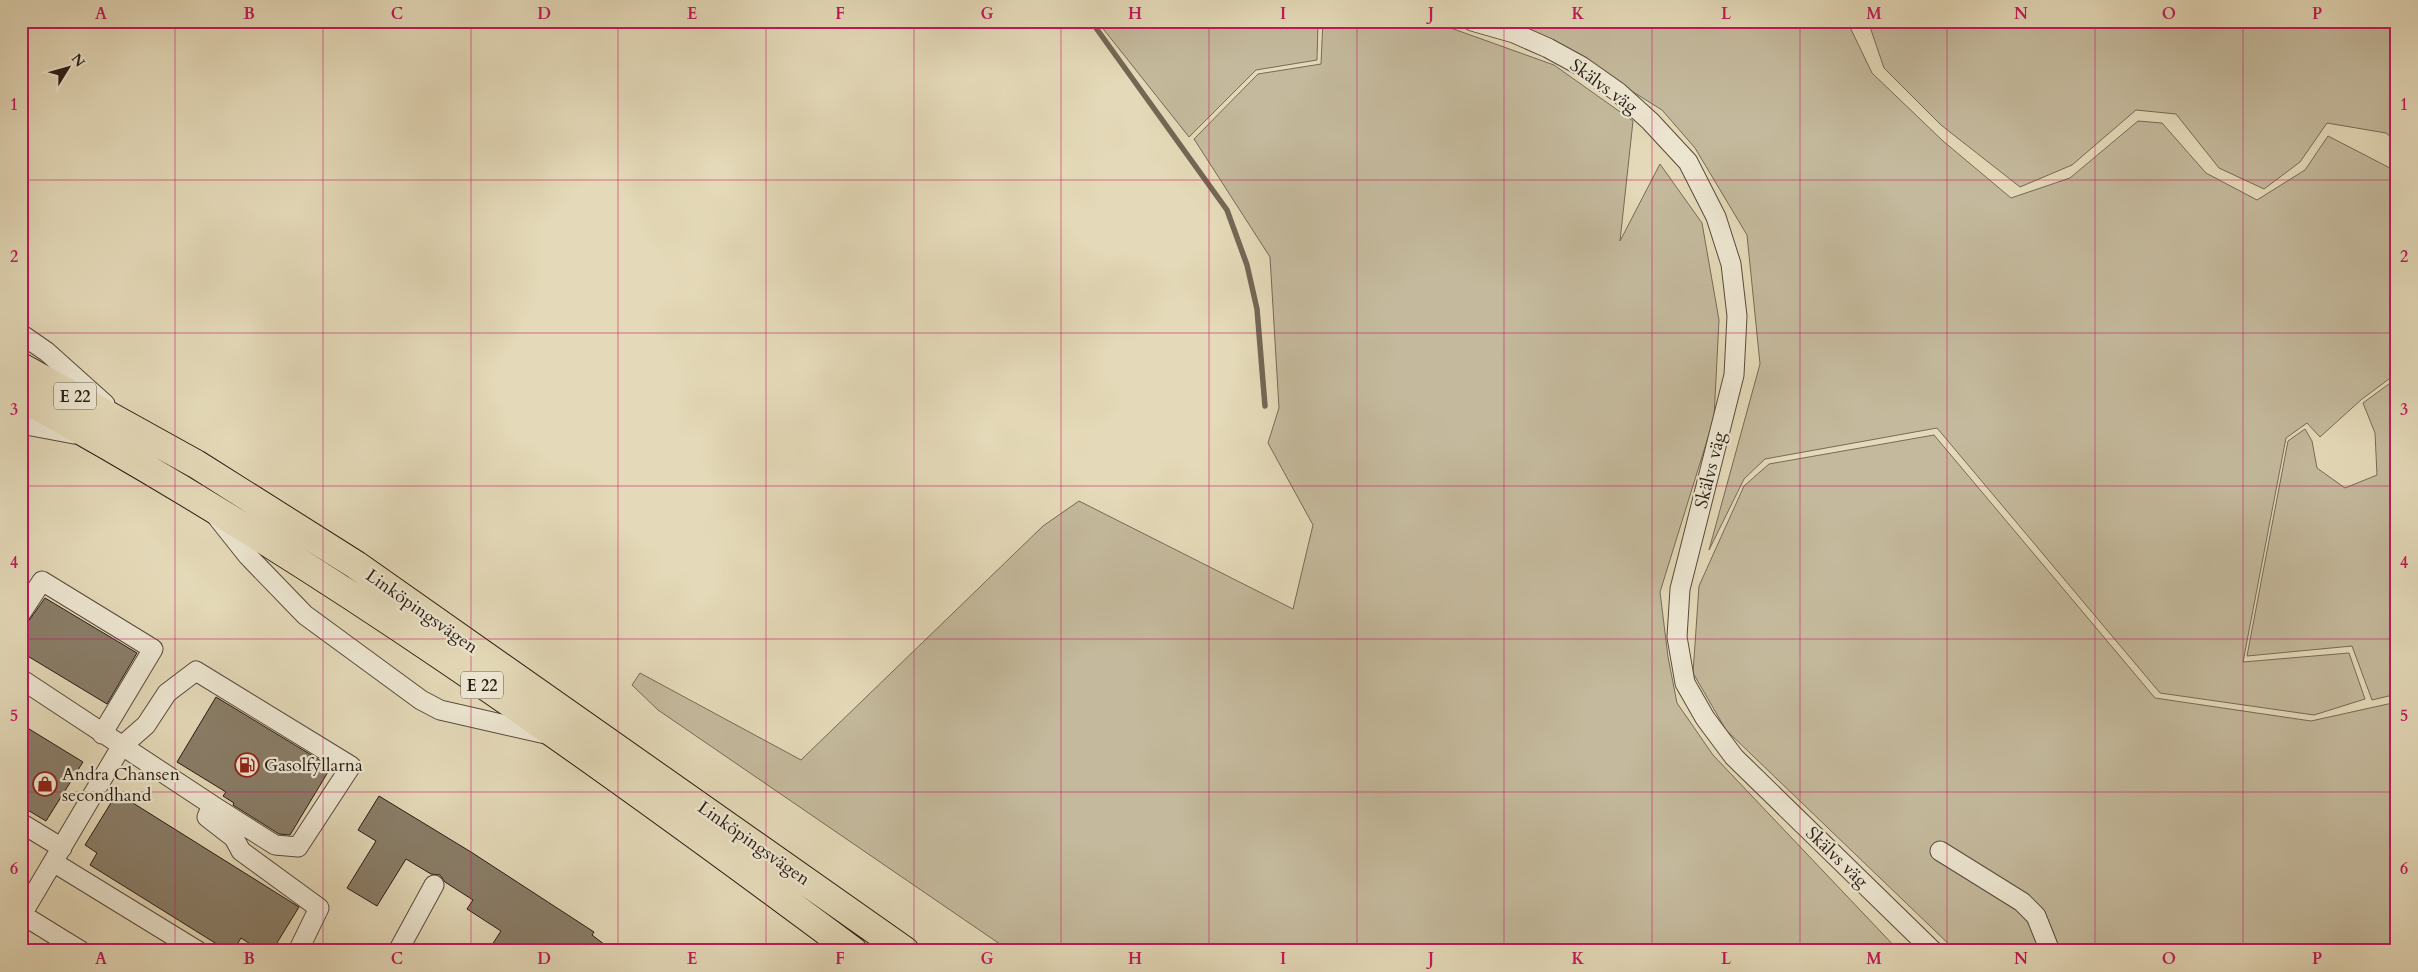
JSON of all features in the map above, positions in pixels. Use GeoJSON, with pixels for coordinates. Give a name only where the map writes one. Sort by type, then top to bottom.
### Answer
{"type":"FeatureCollection","features":[{"type":"Feature","properties":{"kind":"highway","name":"Linköpingsvägen"},"geometry":{"type":"LineString","coordinates":[[21,366],[196,464],[356,565],[603,736],[904,951]]}},
{"type":"Feature","properties":{"kind":"highway","name":"Linköpingsvägen"},"geometry":{"type":"LineString","coordinates":[[21,397],[97,438],[206,502],[341,588],[556,736],[853,951]]}},
{"type":"Feature","properties":{"kind":"street","name":"Skälvs väg"},"geometry":{"type":"LineString","coordinates":[[1472,21],[1514,33],[1548,48],[1581,66],[1618,92],[1650,121],[1688,162],[1716,217],[1731,264],[1737,316],[1734,375],[1680,589],[1677,637],[1685,684],[1705,718],[1734,757],[1933,951]]}},
{"type":"Feature","properties":{"kind":"street"},"geometry":{"type":"LineString","coordinates":[[21,334],[47,352],[128,425]]}},
{"type":"Feature","properties":{"kind":"street"},"geometry":{"type":"LineString","coordinates":[[21,424],[97,438]]}},
{"type":"Feature","properties":{"kind":"street"},"geometry":{"type":"LineString","coordinates":[[206,502],[248,556],[305,615],[421,700],[440,710],[556,736]]}},
{"type":"Feature","properties":{"kind":"street"},"geometry":{"type":"LineString","coordinates":[[21,612],[42,581],[153,649],[102,734]]}},
{"type":"Feature","properties":{"kind":"street"},"geometry":{"type":"LineString","coordinates":[[21,679],[121,747],[275,845],[298,847],[350,766],[196,671],[167,693],[146,725],[121,747],[22,915],[80,951]]}},
{"type":"Feature","properties":{"kind":"street"},"geometry":{"type":"LineString","coordinates":[[212,805],[207,817],[234,838],[241,851],[319,908],[300,947]]}},
{"type":"Feature","properties":{"kind":"street"},"geometry":{"type":"LineString","coordinates":[[21,823],[58,855],[198,951]]}},
{"type":"Feature","properties":{"kind":"street"},"geometry":{"type":"LineString","coordinates":[[262,866],[275,845]]}},
{"type":"Feature","properties":{"kind":"street"},"geometry":{"type":"LineString","coordinates":[[1940,851],[2022,902],[2036,916],[2048,946],[2047,951]]}},
{"type":"Feature","properties":{"kind":"street"},"geometry":{"type":"LineString","coordinates":[[398,951],[434,885]]}},
{"type":"Feature","properties":{"kind":"shaded area"},"geometry":{"type":"Polygon","coordinates":[[[1097,21],[1318,21],[1317,60],[1256,70],[1189,137],[1097,21]]]}},
{"type":"Feature","properties":{"kind":"shaded area"},"geometry":{"type":"Polygon","coordinates":[[[1323,21],[1434,22],[1554,65],[1633,121],[1620,241],[1660,164],[1702,223],[1719,320],[1714,418],[1660,592],[1668,657],[1677,703],[1713,755],[1899,951],[1010,951],[658,710],[632,685],[640,673],[801,760],[1043,526],[1079,501],[1293,609],[1313,525],[1268,443],[1279,408],[1270,257],[1194,139],[1258,74],[1321,64],[1323,21]]]}},
{"type":"Feature","properties":{"kind":"shaded area"},"geometry":{"type":"Polygon","coordinates":[[[1501,21],[1847,21],[1872,73],[1943,141],[2011,198],[2070,178],[2138,121],[2162,123],[2206,173],[2257,200],[2305,170],[2328,136],[2388,167],[2397,174],[2397,373],[2362,399],[2320,437],[2307,423],[2286,438],[2243,662],[2349,653],[2365,699],[2314,715],[2160,693],[1937,428],[1765,459],[1744,479],[1709,550],[1760,364],[1747,235],[1695,148],[1662,110],[1542,35],[1501,21]]]}},
{"type":"Feature","properties":{"kind":"shaded area"},"geometry":{"type":"Polygon","coordinates":[[[1868,21],[2397,21],[2397,142],[2386,133],[2327,123],[2300,162],[2264,189],[2219,168],[2176,114],[2136,110],[2072,165],[2020,187],[1941,125],[1884,68],[1868,21]]]}},
{"type":"Feature","properties":{"kind":"shaded area"},"geometry":{"type":"Polygon","coordinates":[[[2397,378],[2397,694],[2372,700],[2352,646],[2247,656],[2288,441],[2305,429],[2312,441],[2317,468],[2345,488],[2377,475],[2375,433],[2363,403],[2397,378]]]}},
{"type":"Feature","properties":{"kind":"shaded area"},"geometry":{"type":"Polygon","coordinates":[[[1934,435],[2155,698],[2311,721],[2397,702],[2397,951],[1956,951],[1726,730],[1693,673],[1699,586],[1744,486],[1769,464],[1934,435]]]}},
{"type":"Feature","properties":{"kind":"building"},"geometry":{"type":"Polygon","coordinates":[[[45,598],[137,653],[107,704],[21,652],[21,628],[45,598]]]}},
{"type":"Feature","properties":{"kind":"building"},"geometry":{"type":"Polygon","coordinates":[[[216,697],[331,767],[290,835],[279,834],[233,805],[234,803],[223,796],[226,792],[177,762],[216,697]]]}},
{"type":"Feature","properties":{"kind":"building","name":"Andra Chansen secondhand"},"geometry":{"type":"Polygon","coordinates":[[[21,724],[83,762],[46,821],[21,806],[21,724]]]}},
{"type":"Feature","properties":{"kind":"building"},"geometry":{"type":"Polygon","coordinates":[[[117,793],[299,907],[272,951],[261,951],[241,938],[233,951],[228,951],[90,865],[97,853],[85,845],[117,793]]]}},
{"type":"Feature","properties":{"kind":"building"},"geometry":{"type":"Polygon","coordinates":[[[379,796],[471,852],[594,932],[592,935],[613,951],[488,951],[501,931],[467,909],[473,900],[445,882],[440,875],[431,874],[406,859],[377,906],[347,888],[376,841],[358,830],[379,796]]]}},
{"type":"Feature","properties":{"kind":"waterway"},"geometry":{"type":"LineString","coordinates":[[1091,21],[1227,210],[1247,265],[1257,309],[1265,406]]}},
{"type":"Feature","properties":{"kind":"place","name":"Gasolfyllarna"},"geometry":{"type":"Point","coordinates":[247,765]}},
{"type":"Feature","properties":{"kind":"place","name":"Andra Chansen secondhand"},"geometry":{"type":"Point","coordinates":[45,784]}}]}
